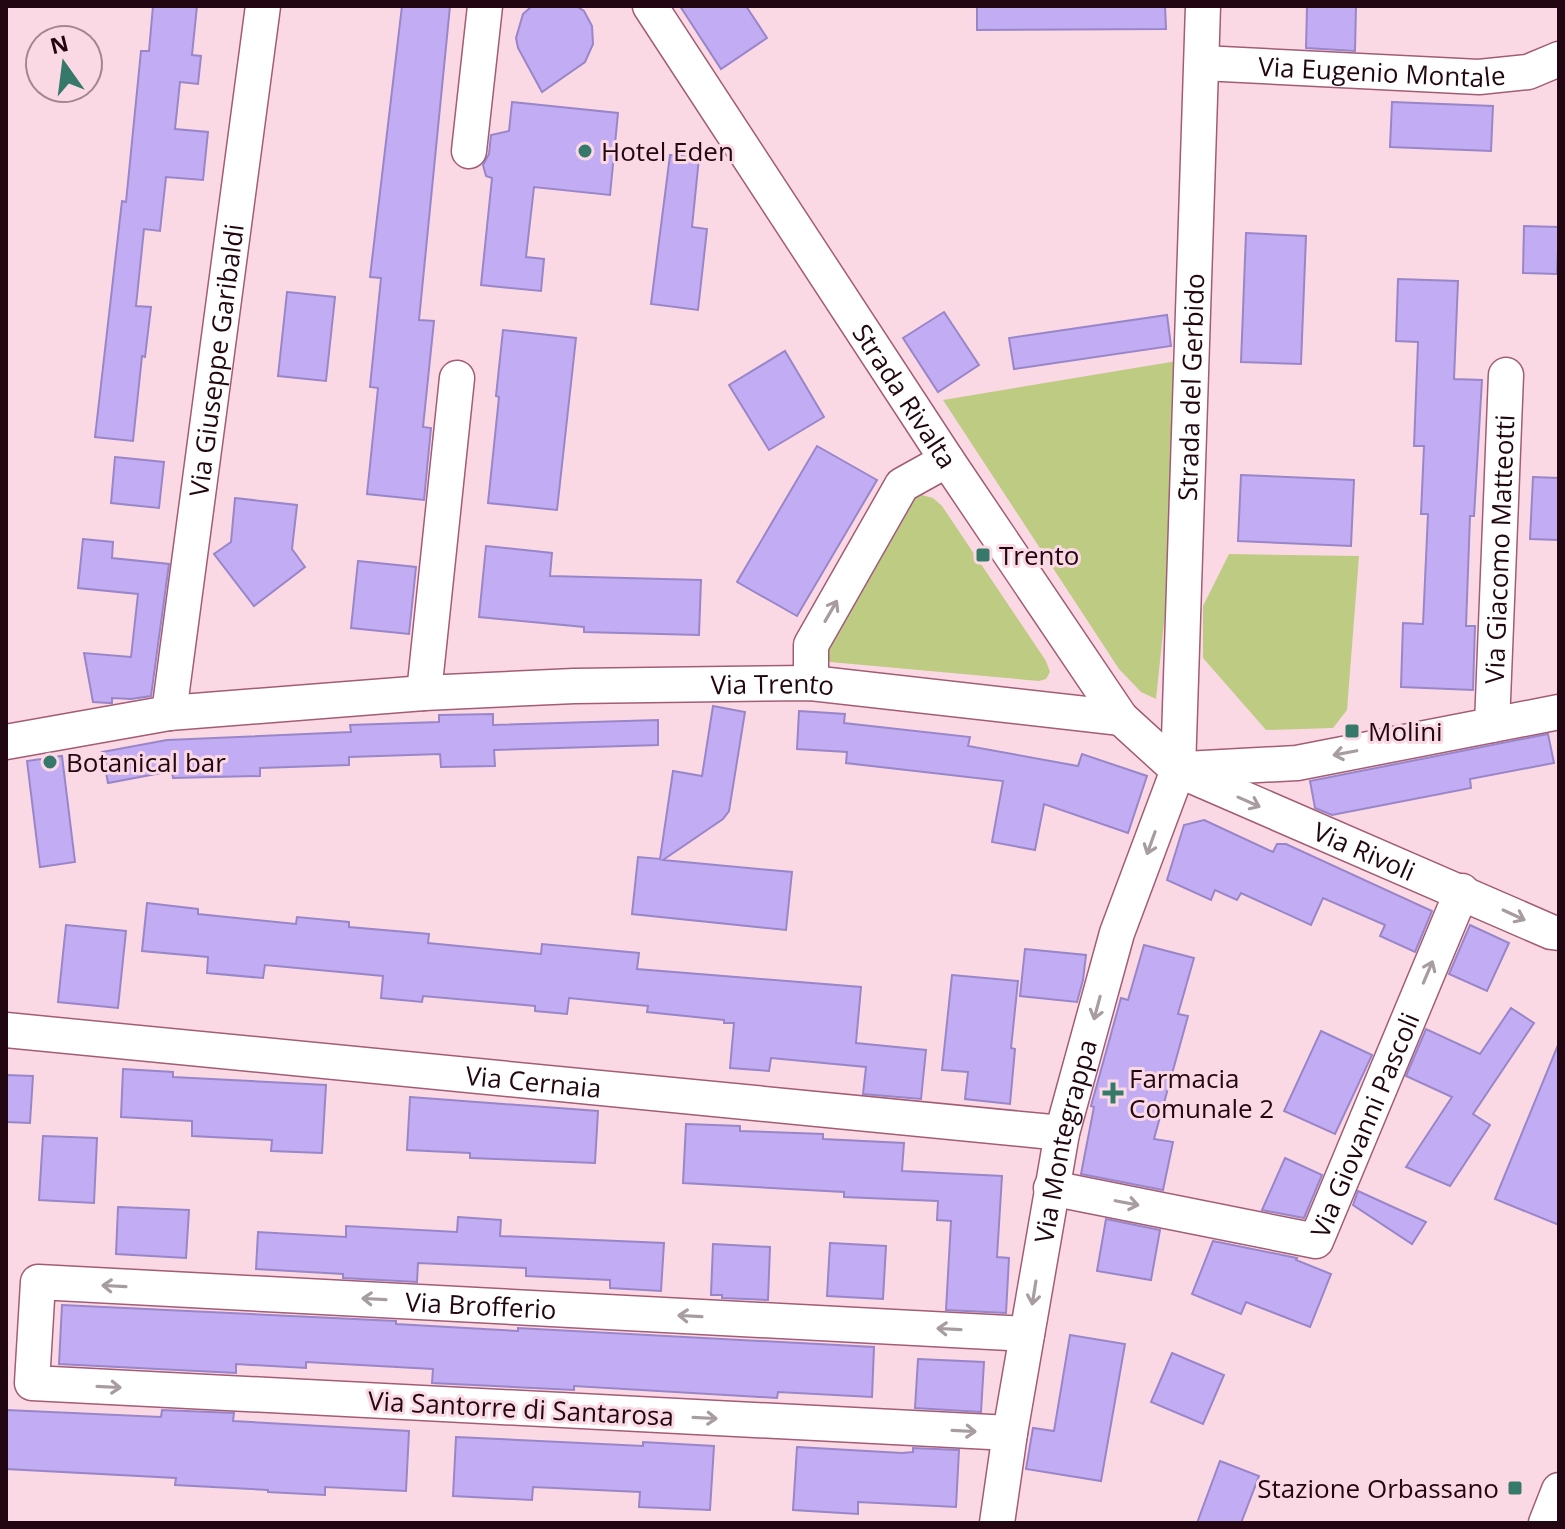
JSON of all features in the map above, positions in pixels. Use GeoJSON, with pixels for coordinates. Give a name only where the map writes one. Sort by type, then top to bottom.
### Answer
{"type":"FeatureCollection","features":[{"type":"Feature","properties":{"kind":"street","name":"Via Giuseppe Garibaldi"},"geometry":{"type":"LineString","coordinates":[[169,713],[263,6]]}},
{"type":"Feature","properties":{"kind":"street"},"geometry":{"type":"LineString","coordinates":[[469,151],[485,6]]}},
{"type":"Feature","properties":{"kind":"street","name":"Strada Rivalta"},"geometry":{"type":"LineString","coordinates":[[650,6],[947,460],[1121,718],[1178,770]]}},
{"type":"Feature","properties":{"kind":"street","name":"Strada del Gerbido"},"geometry":{"type":"LineString","coordinates":[[1178,770],[1203,6]]}},
{"type":"Feature","properties":{"kind":"street","name":"Via Eugenio Montale"},"geometry":{"type":"LineString","coordinates":[[1202,63],[1479,77],[1528,72],[1559,59]]}},
{"type":"Feature","properties":{"kind":"street","name":"Via Giacomo Matteotti"},"geometry":{"type":"LineString","coordinates":[[1492,725],[1506,375]]}},
{"type":"Feature","properties":{"kind":"street"},"geometry":{"type":"LineString","coordinates":[[424,693],[457,378]]}},
{"type":"Feature","properties":{"kind":"street"},"geometry":{"type":"LineString","coordinates":[[811,683],[811,645],[902,485],[947,460]]}},
{"type":"Feature","properties":{"kind":"street","name":"Via Trento"},"geometry":{"type":"LineString","coordinates":[[6,742],[169,713],[424,693],[574,686],[811,683],[1121,718]]}},
{"type":"Feature","properties":{"kind":"street"},"geometry":{"type":"LineString","coordinates":[[1178,770],[1297,763],[1559,712]]}},
{"type":"Feature","properties":{"kind":"street","name":"Via Rivoli"},"geometry":{"type":"LineString","coordinates":[[1178,770],[1555,932]]}},
{"type":"Feature","properties":{"kind":"street","name":"Via Montegrappa"},"geometry":{"type":"LineString","coordinates":[[997,1523],[1062,1133],[1117,933],[1178,770]]}},
{"type":"Feature","properties":{"kind":"street","name":"Via Giovanni Pascoli"},"geometry":{"type":"LineString","coordinates":[[1051,1188],[1316,1241],[1462,891]]}},
{"type":"Feature","properties":{"kind":"street","name":"Via Cernaia"},"geometry":{"type":"LineString","coordinates":[[6,1030],[1062,1133]]}},
{"type":"Feature","properties":{"kind":"street","name":"Via Brofferio"},"geometry":{"type":"LineString","coordinates":[[32,1383],[38,1282],[1027,1334]]}},
{"type":"Feature","properties":{"kind":"street","name":"Via Santorre di Santarosa"},"geometry":{"type":"LineString","coordinates":[[32,1383],[1010,1433]]}},
{"type":"Feature","properties":{"kind":"street"},"geometry":{"type":"LineString","coordinates":[[1546,1523],[1559,1490]]}},
{"type":"Feature","properties":{"kind":"green space"},"geometry":{"type":"Polygon","coordinates":[[[1177,361],[1166,604],[1156,699],[1141,692],[1119,669],[943,400],[1177,361]]]}},
{"type":"Feature","properties":{"kind":"green space"},"geometry":{"type":"Polygon","coordinates":[[[922,495],[933,498],[942,506],[1046,661],[1050,672],[1046,679],[1039,681],[830,662],[826,658],[908,502],[922,495]]]}},
{"type":"Feature","properties":{"kind":"green space"},"geometry":{"type":"Polygon","coordinates":[[[1229,554],[1359,556],[1347,710],[1333,728],[1266,730],[1203,658],[1203,606],[1229,554]]]}},
{"type":"Feature","properties":{"kind":"building"},"geometry":{"type":"Polygon","coordinates":[[[153,6],[197,6],[192,55],[201,56],[198,84],[180,82],[175,129],[208,132],[203,180],[166,177],[160,231],[144,229],[136,306],[151,307],[133,441],[95,437],[122,201],[126,202],[141,51],[149,51],[153,6]]]}},
{"type":"Feature","properties":{"kind":"building"},"geometry":{"type":"Polygon","coordinates":[[[402,6],[450,6],[419,320],[434,321],[423,427],[431,428],[424,500],[367,494],[378,388],[370,387],[381,278],[370,277],[402,6]]]}},
{"type":"Feature","properties":{"kind":"building"},"geometry":{"type":"Polygon","coordinates":[[[532,6],[576,6],[584,11],[592,26],[593,44],[585,62],[542,92],[518,48],[516,38],[523,14],[532,6]]]}},
{"type":"Feature","properties":{"kind":"building"},"geometry":{"type":"Polygon","coordinates":[[[680,6],[746,6],[767,38],[721,69],[680,6]]]}},
{"type":"Feature","properties":{"kind":"building"},"geometry":{"type":"Polygon","coordinates":[[[977,6],[1165,6],[1166,29],[977,30],[977,6]]]}},
{"type":"Feature","properties":{"kind":"building"},"geometry":{"type":"Polygon","coordinates":[[[1307,6],[1356,6],[1355,51],[1306,48],[1307,6]]]}},
{"type":"Feature","properties":{"kind":"building"},"geometry":{"type":"Polygon","coordinates":[[[512,102],[618,113],[610,195],[534,187],[526,257],[544,259],[541,291],[481,285],[492,178],[486,176],[483,165],[489,154],[491,135],[509,131],[512,102]]]}},
{"type":"Feature","properties":{"kind":"building"},"geometry":{"type":"Polygon","coordinates":[[[1392,102],[1493,106],[1491,151],[1390,147],[1392,102]]]}},
{"type":"Feature","properties":{"kind":"building"},"geometry":{"type":"Polygon","coordinates":[[[670,155],[699,158],[692,227],[707,229],[698,310],[651,304],[670,155]]]}},
{"type":"Feature","properties":{"kind":"building"},"geometry":{"type":"Polygon","coordinates":[[[1524,226],[1559,227],[1557,274],[1523,273],[1524,226]]]}},
{"type":"Feature","properties":{"kind":"building"},"geometry":{"type":"Polygon","coordinates":[[[1246,233],[1306,236],[1301,364],[1241,362],[1246,233]]]}},
{"type":"Feature","properties":{"kind":"building"},"geometry":{"type":"Polygon","coordinates":[[[1398,279],[1458,281],[1454,379],[1482,380],[1474,516],[1470,516],[1466,626],[1475,626],[1473,690],[1401,687],[1403,623],[1423,624],[1428,514],[1421,514],[1424,446],[1414,446],[1418,342],[1396,341],[1398,279]]]}},
{"type":"Feature","properties":{"kind":"building"},"geometry":{"type":"Polygon","coordinates":[[[287,292],[335,297],[326,381],[278,376],[287,292]]]}},
{"type":"Feature","properties":{"kind":"building"},"geometry":{"type":"Polygon","coordinates":[[[944,312],[979,365],[938,392],[903,338],[944,312]]]}},
{"type":"Feature","properties":{"kind":"building"},"geometry":{"type":"Polygon","coordinates":[[[1167,315],[1171,346],[1014,369],[1009,338],[1167,315]]]}},
{"type":"Feature","properties":{"kind":"building"},"geometry":{"type":"Polygon","coordinates":[[[503,330],[576,338],[557,510],[488,503],[503,330]]]}},
{"type":"Feature","properties":{"kind":"building"},"geometry":{"type":"Polygon","coordinates":[[[785,351],[824,417],[769,450],[729,385],[785,351]]]}},
{"type":"Feature","properties":{"kind":"building"},"geometry":{"type":"Polygon","coordinates":[[[817,446],[877,480],[797,616],[737,582],[817,446]]]}},
{"type":"Feature","properties":{"kind":"building"},"geometry":{"type":"Polygon","coordinates":[[[115,457],[164,462],[159,508],[111,503],[115,457]]]}},
{"type":"Feature","properties":{"kind":"building"},"geometry":{"type":"Polygon","coordinates":[[[1241,475],[1354,480],[1351,546],[1238,541],[1241,475]]]}},
{"type":"Feature","properties":{"kind":"building"},"geometry":{"type":"Polygon","coordinates":[[[1533,477],[1559,478],[1559,540],[1530,539],[1533,477]]]}},
{"type":"Feature","properties":{"kind":"building"},"geometry":{"type":"Polygon","coordinates":[[[235,498],[297,505],[292,549],[305,567],[254,606],[214,554],[231,542],[235,498]]]}},
{"type":"Feature","properties":{"kind":"building"},"geometry":{"type":"Polygon","coordinates":[[[83,539],[113,542],[112,558],[169,564],[151,696],[112,698],[112,703],[93,702],[84,653],[131,657],[138,594],[78,588],[83,539]]]}},
{"type":"Feature","properties":{"kind":"building"},"geometry":{"type":"Polygon","coordinates":[[[486,546],[552,553],[550,576],[701,580],[699,635],[584,632],[584,627],[479,617],[486,546]]]}},
{"type":"Feature","properties":{"kind":"building"},"geometry":{"type":"Polygon","coordinates":[[[358,561],[416,567],[409,634],[351,628],[358,561]]]}},
{"type":"Feature","properties":{"kind":"building"},"geometry":{"type":"Polygon","coordinates":[[[713,706],[745,712],[729,811],[723,819],[663,860],[792,872],[786,930],[632,914],[638,857],[660,859],[673,771],[702,776],[713,706]]]}},
{"type":"Feature","properties":{"kind":"building"},"geometry":{"type":"Polygon","coordinates":[[[799,711],[845,714],[844,723],[970,737],[968,746],[1078,766],[1082,754],[1147,776],[1128,833],[1044,804],[1035,850],[992,842],[1003,781],[846,763],[847,752],[797,749],[799,711]]]}},
{"type":"Feature","properties":{"kind":"building"},"geometry":{"type":"Polygon","coordinates":[[[493,714],[493,725],[658,720],[658,745],[494,750],[495,766],[441,767],[440,754],[349,757],[349,765],[260,768],[260,776],[173,778],[172,771],[108,783],[102,752],[167,740],[351,732],[350,725],[439,722],[439,715],[493,714]]]}},
{"type":"Feature","properties":{"kind":"building"},"geometry":{"type":"Polygon","coordinates":[[[1548,734],[1554,763],[1470,779],[1471,788],[1332,815],[1315,808],[1310,781],[1548,734]]]}},
{"type":"Feature","properties":{"kind":"building"},"geometry":{"type":"Polygon","coordinates":[[[62,756],[75,862],[40,867],[27,761],[62,756]]]}},
{"type":"Feature","properties":{"kind":"building"},"geometry":{"type":"Polygon","coordinates":[[[1204,820],[1273,852],[1277,844],[1286,844],[1432,911],[1415,952],[1380,936],[1385,925],[1323,898],[1311,925],[1241,893],[1237,900],[1215,890],[1211,900],[1167,880],[1184,825],[1204,820]]]}},
{"type":"Feature","properties":{"kind":"building"},"geometry":{"type":"Polygon","coordinates":[[[147,903],[198,909],[198,914],[296,924],[297,917],[349,922],[349,927],[429,934],[428,943],[541,954],[542,944],[639,953],[637,969],[861,987],[856,1043],[926,1050],[921,1099],[863,1094],[866,1067],[771,1058],[769,1071],[730,1068],[734,1023],[647,1012],[648,1006],[569,998],[567,1014],[535,1011],[535,1006],[423,996],[422,1002],[381,998],[383,976],[265,965],[263,978],[207,973],[208,957],[142,951],[147,903]]]}},
{"type":"Feature","properties":{"kind":"building"},"geometry":{"type":"Polygon","coordinates":[[[66,925],[126,931],[118,1008],[58,1002],[66,925]]]}},
{"type":"Feature","properties":{"kind":"building"},"geometry":{"type":"Polygon","coordinates":[[[1470,925],[1509,943],[1487,991],[1449,974],[1470,925]]]}},
{"type":"Feature","properties":{"kind":"building"},"geometry":{"type":"Polygon","coordinates":[[[1144,945],[1194,958],[1178,1014],[1188,1016],[1154,1139],[1173,1142],[1163,1190],[1081,1174],[1094,1107],[1091,1106],[1121,998],[1128,1000],[1144,945]]]}},
{"type":"Feature","properties":{"kind":"building"},"geometry":{"type":"Polygon","coordinates":[[[1025,949],[1086,955],[1077,1002],[1020,996],[1025,949]]]}},
{"type":"Feature","properties":{"kind":"building"},"geometry":{"type":"Polygon","coordinates":[[[952,975],[1018,981],[1011,1048],[1015,1049],[1010,1104],[965,1099],[968,1072],[942,1070],[952,975]]]}},
{"type":"Feature","properties":{"kind":"building"},"geometry":{"type":"Polygon","coordinates":[[[1511,1008],[1534,1023],[1473,1114],[1490,1125],[1450,1186],[1406,1167],[1452,1097],[1406,1076],[1426,1029],[1480,1054],[1511,1008]]]}},
{"type":"Feature","properties":{"kind":"building"},"geometry":{"type":"Polygon","coordinates":[[[1321,1031],[1372,1055],[1335,1134],[1284,1111],[1321,1031]]]}},
{"type":"Feature","properties":{"kind":"building"},"geometry":{"type":"Polygon","coordinates":[[[1559,1045],[1559,1225],[1495,1199],[1559,1045]]]}},
{"type":"Feature","properties":{"kind":"building"},"geometry":{"type":"Polygon","coordinates":[[[123,1069],[173,1072],[173,1077],[326,1085],[322,1153],[271,1151],[272,1140],[192,1136],[192,1121],[121,1117],[123,1069]]]}},
{"type":"Feature","properties":{"kind":"building"},"geometry":{"type":"Polygon","coordinates":[[[6,1075],[33,1076],[30,1123],[6,1122],[6,1075]]]}},
{"type":"Feature","properties":{"kind":"building"},"geometry":{"type":"Polygon","coordinates":[[[410,1097],[598,1111],[595,1163],[470,1158],[470,1153],[407,1150],[410,1097]]]}},
{"type":"Feature","properties":{"kind":"building"},"geometry":{"type":"Polygon","coordinates":[[[686,1124],[740,1126],[740,1131],[823,1134],[823,1139],[904,1143],[902,1171],[1002,1176],[997,1257],[1009,1258],[1006,1313],[946,1310],[951,1221],[937,1220],[938,1201],[844,1197],[844,1192],[683,1183],[686,1124]]]}},
{"type":"Feature","properties":{"kind":"building"},"geometry":{"type":"Polygon","coordinates":[[[43,1136],[97,1138],[94,1203],[39,1200],[43,1136]]]}},
{"type":"Feature","properties":{"kind":"building"},"geometry":{"type":"Polygon","coordinates":[[[1285,1158],[1322,1175],[1304,1218],[1262,1210],[1285,1158]]]}},
{"type":"Feature","properties":{"kind":"building"},"geometry":{"type":"Polygon","coordinates":[[[1358,1191],[1426,1222],[1412,1244],[1353,1205],[1358,1191]]]}},
{"type":"Feature","properties":{"kind":"building"},"geometry":{"type":"Polygon","coordinates":[[[118,1207],[189,1210],[186,1258],[116,1254],[118,1207]]]}},
{"type":"Feature","properties":{"kind":"building"},"geometry":{"type":"Polygon","coordinates":[[[458,1217],[501,1220],[500,1236],[664,1243],[661,1291],[610,1288],[610,1280],[526,1276],[526,1268],[418,1263],[417,1282],[256,1269],[258,1232],[346,1237],[346,1226],[457,1232],[458,1217]]]}},
{"type":"Feature","properties":{"kind":"building"},"geometry":{"type":"Polygon","coordinates":[[[1106,1219],[1160,1230],[1151,1280],[1097,1271],[1106,1219]]]}},
{"type":"Feature","properties":{"kind":"building"},"geometry":{"type":"Polygon","coordinates":[[[1213,1241],[1297,1258],[1331,1274],[1310,1327],[1246,1302],[1241,1314],[1192,1294],[1213,1241]]]}},
{"type":"Feature","properties":{"kind":"building"},"geometry":{"type":"Polygon","coordinates":[[[830,1243],[886,1246],[883,1299],[827,1296],[830,1243]]]}},
{"type":"Feature","properties":{"kind":"building"},"geometry":{"type":"Polygon","coordinates":[[[713,1244],[770,1247],[768,1300],[711,1295],[713,1244]]]}},
{"type":"Feature","properties":{"kind":"building"},"geometry":{"type":"Polygon","coordinates":[[[62,1305],[396,1321],[396,1324],[518,1331],[518,1328],[874,1347],[872,1397],[778,1392],[777,1398],[574,1386],[574,1390],[432,1383],[433,1369],[306,1362],[306,1368],[236,1364],[236,1373],[59,1364],[62,1305]]]}},
{"type":"Feature","properties":{"kind":"building"},"geometry":{"type":"Polygon","coordinates":[[[1070,1335],[1125,1344],[1101,1481],[1026,1469],[1033,1428],[1054,1431],[1070,1335]]]}},
{"type":"Feature","properties":{"kind":"building"},"geometry":{"type":"Polygon","coordinates":[[[1172,1353],[1224,1375],[1203,1424],[1151,1402],[1172,1353]]]}},
{"type":"Feature","properties":{"kind":"building"},"geometry":{"type":"Polygon","coordinates":[[[918,1359],[984,1362],[981,1412],[915,1408],[918,1359]]]}},
{"type":"Feature","properties":{"kind":"building"},"geometry":{"type":"Polygon","coordinates":[[[6,1410],[161,1417],[162,1410],[234,1413],[233,1421],[409,1431],[406,1491],[325,1487],[325,1495],[268,1492],[175,1485],[176,1478],[6,1469],[6,1410]]]}},
{"type":"Feature","properties":{"kind":"building"},"geometry":{"type":"Polygon","coordinates":[[[456,1437],[643,1446],[643,1442],[714,1446],[710,1510],[639,1507],[640,1492],[533,1487],[532,1500],[453,1496],[456,1437]]]}},
{"type":"Feature","properties":{"kind":"building"},"geometry":{"type":"Polygon","coordinates":[[[797,1447],[902,1453],[913,1452],[913,1448],[959,1450],[956,1507],[858,1502],[858,1514],[793,1510],[797,1447]]]}},
{"type":"Feature","properties":{"kind":"building"},"geometry":{"type":"Polygon","coordinates":[[[1220,1461],[1259,1476],[1241,1523],[1197,1523],[1220,1461]]]}},
{"type":"Feature","properties":{"kind":"place","name":"Hotel Eden"},"geometry":{"type":"Point","coordinates":[585,151]}},
{"type":"Feature","properties":{"kind":"place","name":"Trento"},"geometry":{"type":"Point","coordinates":[983,555]}},
{"type":"Feature","properties":{"kind":"place","name":"Molini"},"geometry":{"type":"Point","coordinates":[1352,731]}},
{"type":"Feature","properties":{"kind":"place","name":"Botanical bar"},"geometry":{"type":"Point","coordinates":[50,762]}},
{"type":"Feature","properties":{"kind":"place","name":"Farmacia Comunale 2"},"geometry":{"type":"Point","coordinates":[1113,1093]}},
{"type":"Feature","properties":{"kind":"place","name":"Stazione Orbassano"},"geometry":{"type":"Point","coordinates":[1515,1488]}}]}
